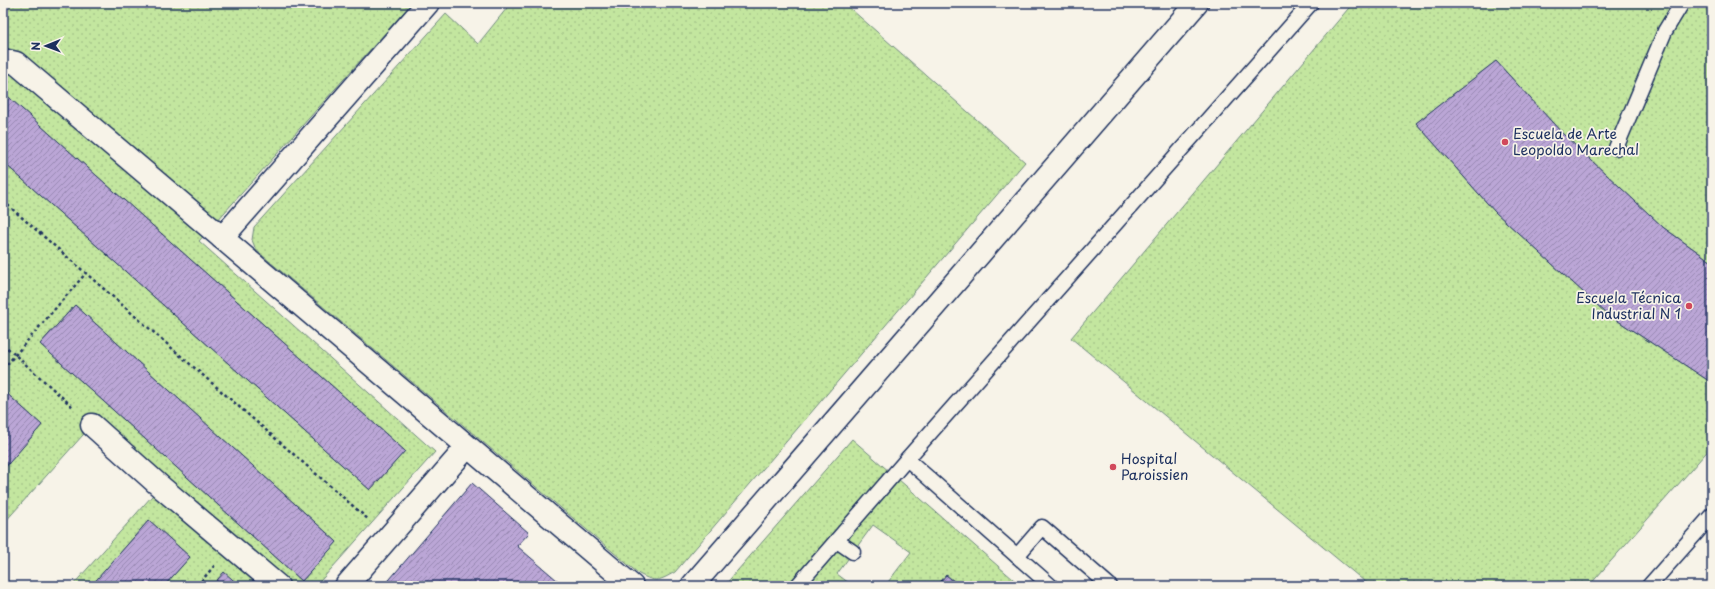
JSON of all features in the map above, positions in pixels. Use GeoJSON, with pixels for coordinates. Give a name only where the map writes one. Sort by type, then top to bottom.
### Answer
{"type":"FeatureCollection","features":[{"type":"Feature","properties":{"kind":"street"},"geometry":{"type":"LineString","coordinates":[[222,238],[428,3]]}},
{"type":"Feature","properties":{"kind":"street"},"geometry":{"type":"LineString","coordinates":[[692,586],[1198,3]]}},
{"type":"Feature","properties":{"kind":"street"},"geometry":{"type":"LineString","coordinates":[[3,60],[16,63],[632,586]]}},
{"type":"Feature","properties":{"kind":"street"},"geometry":{"type":"LineString","coordinates":[[92,424],[161,487],[278,586]]}},
{"type":"Feature","properties":{"kind":"street"},"geometry":{"type":"LineString","coordinates":[[346,586],[467,447]]}},
{"type":"Feature","properties":{"kind":"lane"},"geometry":{"type":"LineString","coordinates":[[797,586],[1311,3]]}},
{"type":"Feature","properties":{"kind":"lane"},"geometry":{"type":"LineString","coordinates":[[1616,148],[1665,31],[1682,3]]}},
{"type":"Feature","properties":{"kind":"lane"},"geometry":{"type":"LineString","coordinates":[[907,460],[1051,586]]}},
{"type":"Feature","properties":{"kind":"lane"},"geometry":{"type":"LineString","coordinates":[[1649,586],[1712,515]]}},
{"type":"Feature","properties":{"kind":"lane"},"geometry":{"type":"LineString","coordinates":[[1017,556],[1042,527],[1110,586]]}},
{"type":"Feature","properties":{"kind":"lane"},"geometry":{"type":"LineString","coordinates":[[837,541],[853,552]]}},
{"type":"Feature","properties":{"kind":"path"},"geometry":{"type":"LineString","coordinates":[[3,201],[388,537]]}},
{"type":"Feature","properties":{"kind":"path"},"geometry":{"type":"LineString","coordinates":[[3,369],[86,273]]}},
{"type":"Feature","properties":{"kind":"path"},"geometry":{"type":"LineString","coordinates":[[3,344],[92,424]]}},
{"type":"Feature","properties":{"kind":"green space"},"geometry":{"type":"Polygon","coordinates":[[[3,3],[412,3],[199,241],[435,452],[316,586],[164,586],[190,557],[149,520],[91,586],[72,586],[160,487],[92,425],[3,524],[3,470],[42,425],[3,390],[3,162],[370,490],[405,451],[3,92],[3,3]],[[75,305],[40,344],[302,581],[337,542],[75,305]]]}},
{"type":"Feature","properties":{"kind":"green space"},"geometry":{"type":"Polygon","coordinates":[[[511,3],[844,3],[1025,162],[675,572],[661,579],[654,580],[639,574],[256,250],[252,240],[254,227],[446,14],[478,44],[511,3]]]}},
{"type":"Feature","properties":{"kind":"green space"},"geometry":{"type":"Polygon","coordinates":[[[1353,3],[1712,3],[1712,262],[1664,228],[1563,134],[1496,61],[1416,123],[1495,212],[1606,313],[1712,383],[1712,446],[1589,586],[1370,586],[1071,338],[1353,3]]]}},
{"type":"Feature","properties":{"kind":"green space"},"geometry":{"type":"Polygon","coordinates":[[[852,439],[1021,586],[960,586],[947,575],[937,586],[885,586],[911,552],[873,525],[837,574],[853,586],[724,586],[852,439]]]}},
{"type":"Feature","properties":{"kind":"building"},"geometry":{"type":"Polygon","coordinates":[[[1496,61],[1563,134],[1664,228],[1712,262],[1712,383],[1606,313],[1495,212],[1416,123],[1496,61]]]}},
{"type":"Feature","properties":{"kind":"building"},"geometry":{"type":"Polygon","coordinates":[[[3,92],[405,451],[370,490],[3,162],[3,92]]]}},
{"type":"Feature","properties":{"kind":"building"},"geometry":{"type":"Polygon","coordinates":[[[75,305],[337,542],[302,581],[40,344],[75,305]]]}},
{"type":"Feature","properties":{"kind":"building"},"geometry":{"type":"Polygon","coordinates":[[[3,390],[42,425],[3,470],[3,390]]]}},
{"type":"Feature","properties":{"kind":"building"},"geometry":{"type":"Polygon","coordinates":[[[472,483],[529,533],[517,546],[564,586],[384,586],[472,483]]]}},
{"type":"Feature","properties":{"kind":"building"},"geometry":{"type":"Polygon","coordinates":[[[149,520],[190,557],[164,586],[91,586],[149,520]]]}},
{"type":"Feature","properties":{"kind":"building"},"geometry":{"type":"Polygon","coordinates":[[[224,572],[240,586],[212,586],[224,572]]]}},
{"type":"Feature","properties":{"kind":"building"},"geometry":{"type":"Polygon","coordinates":[[[946,575],[960,586],[937,586],[946,575]]]}},
{"type":"Feature","properties":{"kind":"place","name":"Escuela de Arte Leopoldo Marechal"},"geometry":{"type":"Point","coordinates":[1505,142]}},
{"type":"Feature","properties":{"kind":"place","name":"Escuela Técnica Industrial N 1"},"geometry":{"type":"Point","coordinates":[1689,306]}},
{"type":"Feature","properties":{"kind":"place","name":"Hospital Paroissien"},"geometry":{"type":"Point","coordinates":[1113,467]}}]}
